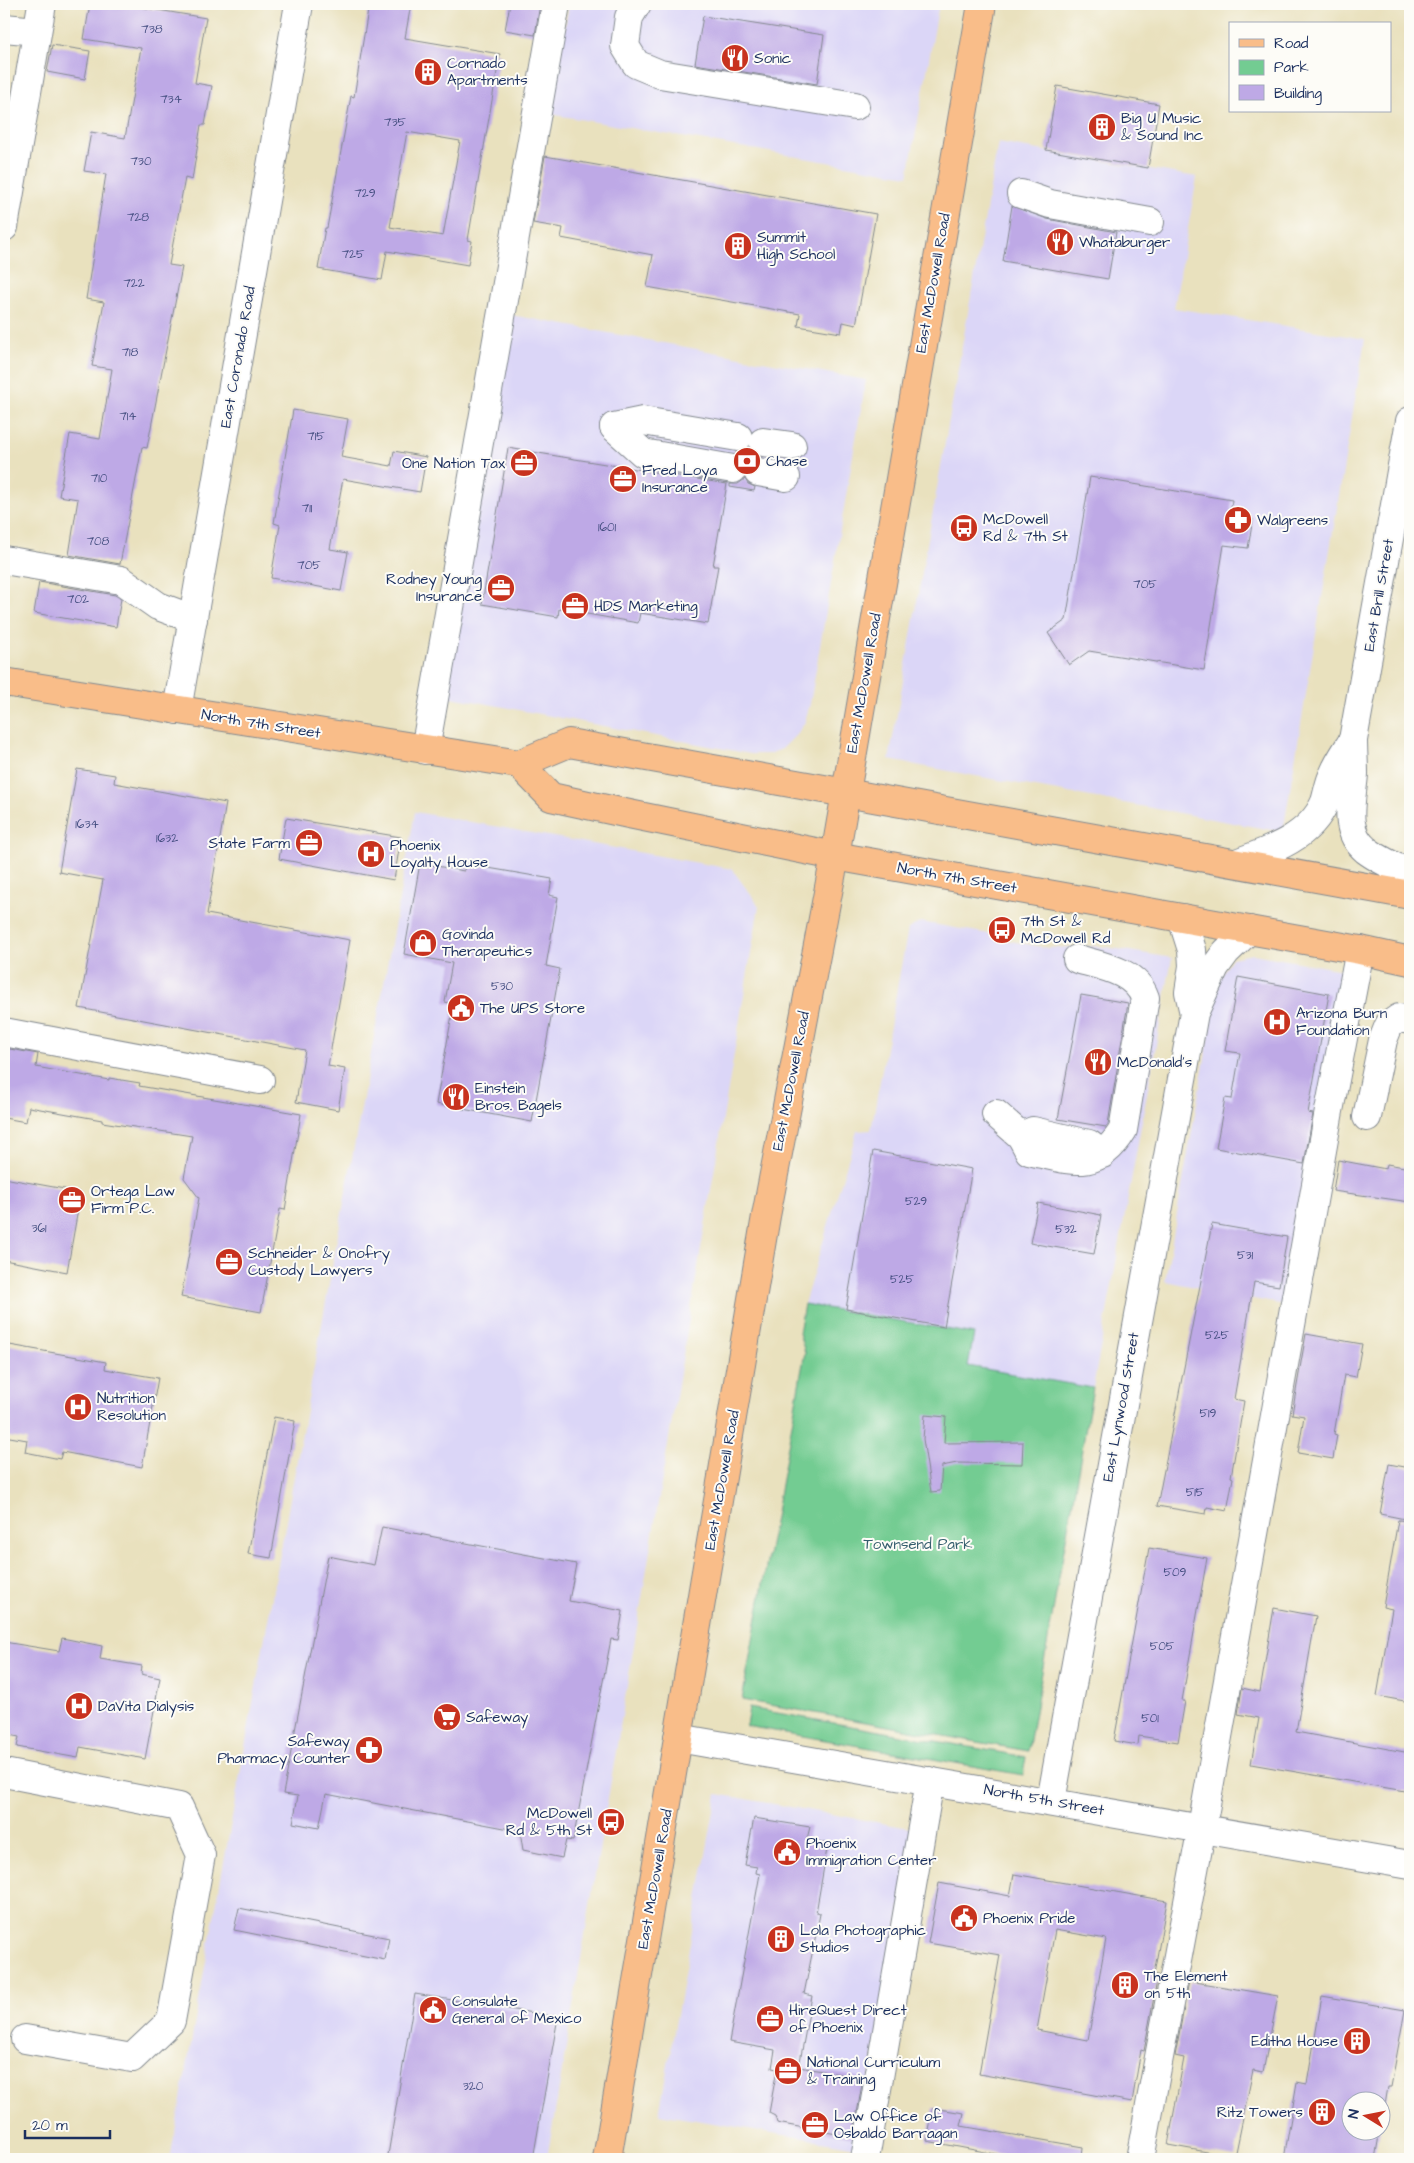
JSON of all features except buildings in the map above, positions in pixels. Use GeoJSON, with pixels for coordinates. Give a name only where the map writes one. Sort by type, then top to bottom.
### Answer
{"type":"FeatureCollection","features":[{"type":"Feature","properties":{"kind":"main road","name":"East McDowell Road"},"geometry":{"type":"LineString","coordinates":[[607,2159],[768,1208],[835,856],[982,4]]}},
{"type":"Feature","properties":{"kind":"main road","name":"North 7th Street"},"geometry":{"type":"LineString","coordinates":[[4,682],[519,764],[551,797],[835,856],[1360,950],[1410,961]]}},
{"type":"Feature","properties":{"kind":"main road"},"geometry":{"type":"LineString","coordinates":[[519,764],[569,743],[1410,895]]}},
{"type":"Feature","properties":{"kind":"street"},"geometry":{"type":"LineString","coordinates":[[4,227],[42,4]]}},
{"type":"Feature","properties":{"kind":"street","name":"East Coronado Road"},"geometry":{"type":"LineString","coordinates":[[177,710],[299,4]]}},
{"type":"Feature","properties":{"kind":"street"},"geometry":{"type":"LineString","coordinates":[[425,750],[518,275],[556,4]]}},
{"type":"Feature","properties":{"kind":"street"},"geometry":{"type":"LineString","coordinates":[[637,4],[629,17],[625,46],[636,64],[660,74],[855,106]]}},
{"type":"Feature","properties":{"kind":"street"},"geometry":{"type":"LineString","coordinates":[[4,28],[37,31]]}},
{"type":"Feature","properties":{"kind":"street"},"geometry":{"type":"LineString","coordinates":[[1021,194],[1050,204],[1150,222]]}},
{"type":"Feature","properties":{"kind":"street","name":"East Brill Street"},"geometry":{"type":"LineString","coordinates":[[1410,421],[1353,740],[1354,775],[1349,813],[1358,843],[1367,851],[1410,874]]}},
{"type":"Feature","properties":{"kind":"street"},"geometry":{"type":"LineString","coordinates":[[614,427],[643,453],[748,454],[789,460]]}},
{"type":"Feature","properties":{"kind":"street"},"geometry":{"type":"LineString","coordinates":[[4,560],[121,580],[158,606],[193,619]]}},
{"type":"Feature","properties":{"kind":"street","name":"East Brill Street"},"geometry":{"type":"LineString","coordinates":[[1236,863],[1276,848],[1305,828],[1318,815],[1334,773],[1353,740]]}},
{"type":"Feature","properties":{"kind":"street","name":"East Lynwood Street"},"geometry":{"type":"LineString","coordinates":[[1182,918],[1192,950],[1189,992],[1194,1013]]}},
{"type":"Feature","properties":{"kind":"street","name":"East Lynwood Street"},"geometry":{"type":"LineString","coordinates":[[1051,1801],[1194,1013],[1215,967],[1226,952],[1250,930]]}},
{"type":"Feature","properties":{"kind":"street"},"geometry":{"type":"LineString","coordinates":[[1140,2159],[1202,1827],[1329,1111],[1360,950]]}},
{"type":"Feature","properties":{"kind":"street"},"geometry":{"type":"LineString","coordinates":[[996,1114],[1021,1136],[1033,1131],[1089,1144],[1102,1154],[1115,1142],[1123,1130],[1146,998],[1142,988],[1129,976],[1077,959]]}},
{"type":"Feature","properties":{"kind":"street"},"geometry":{"type":"LineString","coordinates":[[1367,1118],[1383,1040],[1389,1025],[1399,1018],[1410,1020]]}},
{"type":"Feature","properties":{"kind":"street"},"geometry":{"type":"LineString","coordinates":[[4,1032],[260,1080]]}},
{"type":"Feature","properties":{"kind":"street","name":"North 5th Street"},"geometry":{"type":"LineString","coordinates":[[678,1738],[1202,1827],[1410,1865]]}},
{"type":"Feature","properties":{"kind":"street"},"geometry":{"type":"LineString","coordinates":[[4,1773],[179,1807],[201,1856],[171,2021],[132,2058],[24,2039]]}},
{"type":"Feature","properties":{"kind":"street"},"geometry":{"type":"LineString","coordinates":[[865,2159],[930,1781]]}},
{"type":"Feature","properties":{"kind":"shaded area"},"geometry":{"type":"Polygon","coordinates":[[[569,4],[939,4],[908,176],[550,114],[569,4]]]}},
{"type":"Feature","properties":{"kind":"shaded area"},"geometry":{"type":"Polygon","coordinates":[[[998,143],[1197,177],[1174,308],[1365,339],[1283,832],[889,760],[998,143]]]}},
{"type":"Feature","properties":{"kind":"shaded area"},"geometry":{"type":"Polygon","coordinates":[[[511,315],[866,380],[810,704],[804,724],[782,749],[769,754],[751,754],[446,696],[511,315]]]}},
{"type":"Feature","properties":{"kind":"shaded area"},"geometry":{"type":"Polygon","coordinates":[[[415,812],[732,869],[759,906],[547,2159],[170,2159],[415,812]]]}},
{"type":"Feature","properties":{"kind":"shaded area"},"geometry":{"type":"Polygon","coordinates":[[[921,922],[1006,937],[1005,940],[1047,948],[1099,946],[1172,958],[1093,1388],[968,1366],[974,1334],[804,1304],[857,1131],[871,1130],[908,929],[921,922]]]}},
{"type":"Feature","properties":{"kind":"shaded area"},"geometry":{"type":"Polygon","coordinates":[[[1253,954],[1359,973],[1299,1308],[1165,1281],[1219,980],[1232,958],[1253,954]]]}},
{"type":"Feature","properties":{"kind":"shaded area"},"geometry":{"type":"Polygon","coordinates":[[[717,1794],[915,1829],[857,2147],[659,2114],[717,1794]]]}},
{"type":"Feature","properties":{"kind":"green space","name":"Townsend Park"},"geometry":{"type":"Polygon","coordinates":[[[804,1304],[974,1334],[968,1366],[1093,1388],[1028,1751],[742,1700],[805,1352],[799,1333],[804,1304]]]}},
{"type":"Feature","properties":{"kind":"green space"},"geometry":{"type":"Polygon","coordinates":[[[749,1708],[1026,1757],[1023,1775],[746,1726],[749,1708]]]}},
{"type":"Feature","properties":{"kind":"tunnel"},"geometry":{"type":"LineString","coordinates":[[736,449],[761,453]]}},
{"type":"Feature","properties":{"kind":"place","name":"Sonic"},"geometry":{"type":"Point","coordinates":[735,58]}},
{"type":"Feature","properties":{"kind":"place","name":"Cornado Apartments"},"geometry":{"type":"Point","coordinates":[428,72]}},
{"type":"Feature","properties":{"kind":"place","name":"Big U Music & Sound Inc"},"geometry":{"type":"Point","coordinates":[1102,127]}},
{"type":"Feature","properties":{"kind":"place","name":"Whataburger"},"geometry":{"type":"Point","coordinates":[1060,242]}},
{"type":"Feature","properties":{"kind":"place","name":"Summit High School"},"geometry":{"type":"Point","coordinates":[738,246]}},
{"type":"Feature","properties":{"kind":"place","name":"Chase"},"geometry":{"type":"Point","coordinates":[747,461]}},
{"type":"Feature","properties":{"kind":"place","name":"One Nation Tax"},"geometry":{"type":"Point","coordinates":[524,463]}},
{"type":"Feature","properties":{"kind":"place","name":"Fred Loya Insurance"},"geometry":{"type":"Point","coordinates":[623,479]}},
{"type":"Feature","properties":{"kind":"place","name":"Walgreens"},"geometry":{"type":"Point","coordinates":[1238,520]}},
{"type":"Feature","properties":{"kind":"place","name":"McDowell Rd & 7th St"},"geometry":{"type":"Point","coordinates":[964,528]}},
{"type":"Feature","properties":{"kind":"place","name":"Rodney Young Insurance"},"geometry":{"type":"Point","coordinates":[501,588]}},
{"type":"Feature","properties":{"kind":"place","name":"HDS Marketing"},"geometry":{"type":"Point","coordinates":[575,606]}},
{"type":"Feature","properties":{"kind":"place","name":"State Farm"},"geometry":{"type":"Point","coordinates":[309,843]}},
{"type":"Feature","properties":{"kind":"place","name":"Phoenix Loyalty House"},"geometry":{"type":"Point","coordinates":[371,854]}},
{"type":"Feature","properties":{"kind":"place","name":"7th St & McDowell Rd"},"geometry":{"type":"Point","coordinates":[1002,930]}},
{"type":"Feature","properties":{"kind":"place","name":"Govinda Therapeutics"},"geometry":{"type":"Point","coordinates":[423,943]}},
{"type":"Feature","properties":{"kind":"place","name":"The UPS Store"},"geometry":{"type":"Point","coordinates":[461,1008]}},
{"type":"Feature","properties":{"kind":"place","name":"Arizona Burn Foundation"},"geometry":{"type":"Point","coordinates":[1277,1022]}},
{"type":"Feature","properties":{"kind":"place","name":"McDonald's"},"geometry":{"type":"Point","coordinates":[1098,1062]}},
{"type":"Feature","properties":{"kind":"place","name":"Einstein Bros. Bagels"},"geometry":{"type":"Point","coordinates":[456,1097]}},
{"type":"Feature","properties":{"kind":"place","name":"Ortega Law Firm P.C."},"geometry":{"type":"Point","coordinates":[72,1200]}},
{"type":"Feature","properties":{"kind":"place","name":"Schneider & Onofry Custody Lawyers"},"geometry":{"type":"Point","coordinates":[229,1262]}},
{"type":"Feature","properties":{"kind":"place","name":"Nutrition Resolution"},"geometry":{"type":"Point","coordinates":[78,1407]}},
{"type":"Feature","properties":{"kind":"place","name":"DaVita Dialysis"},"geometry":{"type":"Point","coordinates":[79,1706]}},
{"type":"Feature","properties":{"kind":"place","name":"Safeway"},"geometry":{"type":"Point","coordinates":[447,1717]}},
{"type":"Feature","properties":{"kind":"place","name":"Safeway Pharmacy Counter"},"geometry":{"type":"Point","coordinates":[369,1750]}},
{"type":"Feature","properties":{"kind":"place","name":"McDowell Rd & 5th St"},"geometry":{"type":"Point","coordinates":[611,1822]}},
{"type":"Feature","properties":{"kind":"place","name":"Phoenix Immigration Center"},"geometry":{"type":"Point","coordinates":[787,1852]}},
{"type":"Feature","properties":{"kind":"place","name":"Phoenix Pride"},"geometry":{"type":"Point","coordinates":[964,1918]}},
{"type":"Feature","properties":{"kind":"place","name":"Lola Photographic Studios"},"geometry":{"type":"Point","coordinates":[781,1939]}},
{"type":"Feature","properties":{"kind":"place","name":"The Element on 5th"},"geometry":{"type":"Point","coordinates":[1125,1985]}},
{"type":"Feature","properties":{"kind":"place","name":"Consulate General of Mexico"},"geometry":{"type":"Point","coordinates":[433,2010]}},
{"type":"Feature","properties":{"kind":"place","name":"HireQuest Direct of Phoenix"},"geometry":{"type":"Point","coordinates":[770,2019]}},
{"type":"Feature","properties":{"kind":"place","name":"Editha House"},"geometry":{"type":"Point","coordinates":[1357,2041]}},
{"type":"Feature","properties":{"kind":"place","name":"National Curriculum & Training"},"geometry":{"type":"Point","coordinates":[788,2071]}},
{"type":"Feature","properties":{"kind":"place","name":"Ritz Towers"},"geometry":{"type":"Point","coordinates":[1322,2112]}},
{"type":"Feature","properties":{"kind":"place","name":"Law Office of Osbaldo Barragan"},"geometry":{"type":"Point","coordinates":[815,2125]}}]}
